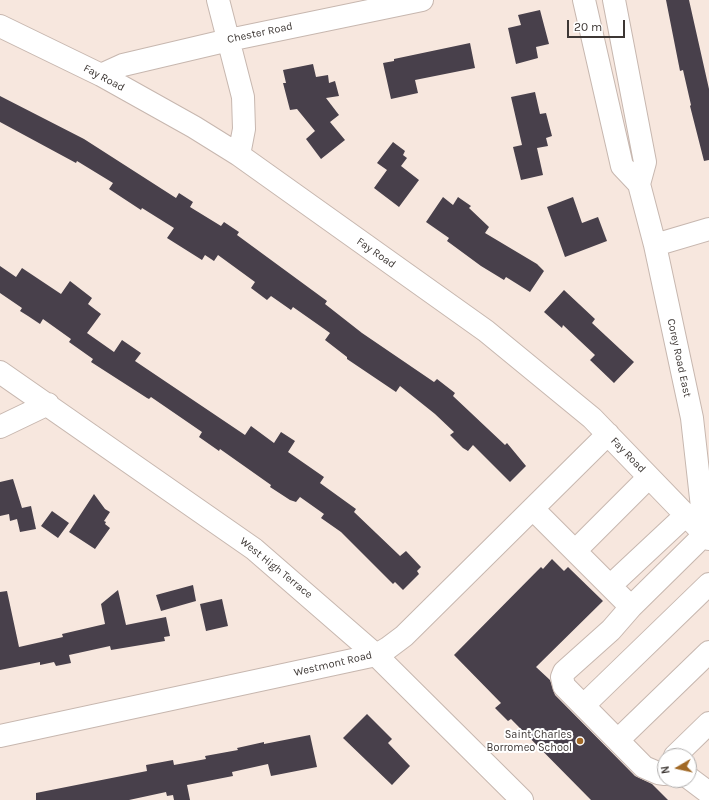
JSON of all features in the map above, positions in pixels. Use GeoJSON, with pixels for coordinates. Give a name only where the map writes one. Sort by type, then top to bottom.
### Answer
{"type":"FeatureCollection","features":[{"type":"Feature","properties":{"kind":"street"},"geometry":{"type":"LineString","coordinates":[[218,0],[243,97],[244,129],[239,155]]}},
{"type":"Feature","properties":{"kind":"street","name":"Chester Road"},"geometry":{"type":"LineString","coordinates":[[101,75],[124,65],[228,40],[422,0]]}},
{"type":"Feature","properties":{"kind":"street","name":"Corey Road East"},"geometry":{"type":"LineString","coordinates":[[584,0],[622,166],[639,184],[655,245],[692,418],[707,537]]}},
{"type":"Feature","properties":{"kind":"street","name":"Corey Road East"},"geometry":{"type":"LineString","coordinates":[[614,0],[645,162],[639,184]]}},
{"type":"Feature","properties":{"kind":"street","name":"Fay Road"},"geometry":{"type":"LineString","coordinates":[[0,26],[101,75],[194,127],[239,155],[486,332],[592,418],[707,537]]}},
{"type":"Feature","properties":{"kind":"street"},"geometry":{"type":"LineString","coordinates":[[655,245],[709,229]]}},
{"type":"Feature","properties":{"kind":"street","name":"West High Terrace"},"geometry":{"type":"LineString","coordinates":[[0,372],[254,549],[376,655],[522,800]]}},
{"type":"Feature","properties":{"kind":"street"},"geometry":{"type":"LineString","coordinates":[[0,427],[48,404]]}},
{"type":"Feature","properties":{"kind":"street","name":"Westmont Road"},"geometry":{"type":"LineString","coordinates":[[0,736],[376,655],[404,636],[608,434]]}},
{"type":"Feature","properties":{"kind":"street"},"geometry":{"type":"LineString","coordinates":[[574,551],[649,477]]}},
{"type":"Feature","properties":{"kind":"street"},"geometry":{"type":"LineString","coordinates":[[532,509],[631,607]]}},
{"type":"Feature","properties":{"kind":"street"},"geometry":{"type":"LineString","coordinates":[[610,586],[686,515]]}},
{"type":"Feature","properties":{"kind":"street"},"geometry":{"type":"LineString","coordinates":[[657,770],[644,767],[564,686],[562,677],[564,672],[611,630],[631,607],[707,537]]}},
{"type":"Feature","properties":{"kind":"street"},"geometry":{"type":"LineString","coordinates":[[584,705],[709,584]]}},
{"type":"Feature","properties":{"kind":"street"},"geometry":{"type":"LineString","coordinates":[[618,740],[709,652]]}},
{"type":"Feature","properties":{"kind":"street"},"geometry":{"type":"LineString","coordinates":[[683,748],[709,723]]}},
{"type":"Feature","properties":{"kind":"street"},"geometry":{"type":"LineString","coordinates":[[697,784],[709,793]]}},
{"type":"Feature","properties":{"kind":"building"},"geometry":{"type":"Polygon","coordinates":[[[666,0],[689,0],[709,89],[709,160],[704,161],[690,106],[683,70],[680,71],[666,0]]]}},
{"type":"Feature","properties":{"kind":"building"},"geometry":{"type":"Polygon","coordinates":[[[540,10],[549,44],[536,47],[538,58],[516,64],[508,28],[521,25],[518,15],[540,10]]]}},
{"type":"Feature","properties":{"kind":"building"},"geometry":{"type":"Polygon","coordinates":[[[470,43],[475,68],[415,80],[418,93],[391,99],[383,63],[394,61],[394,59],[470,43]]]}},
{"type":"Feature","properties":{"kind":"building"},"geometry":{"type":"Polygon","coordinates":[[[313,64],[316,77],[328,75],[329,83],[335,81],[339,96],[326,98],[339,115],[330,122],[345,140],[321,159],[306,139],[315,131],[297,109],[290,110],[283,83],[286,83],[283,70],[313,64]]]}},
{"type":"Feature","properties":{"kind":"building"},"geometry":{"type":"Polygon","coordinates":[[[535,92],[540,114],[546,113],[552,136],[546,138],[548,146],[537,148],[543,175],[521,180],[513,147],[522,145],[511,97],[535,92]]]}},
{"type":"Feature","properties":{"kind":"building"},"geometry":{"type":"Polygon","coordinates":[[[0,96],[84,139],[176,198],[179,193],[193,202],[190,207],[221,226],[224,222],[239,232],[237,235],[327,301],[325,304],[362,333],[434,382],[437,379],[455,393],[453,396],[505,445],[507,443],[526,466],[510,482],[473,445],[468,451],[463,448],[450,435],[454,432],[435,414],[400,386],[396,392],[347,359],[347,357],[325,340],[330,333],[293,307],[291,310],[271,296],[267,300],[251,288],[255,282],[218,255],[214,261],[205,255],[202,260],[167,238],[174,228],[142,208],[141,210],[109,189],[113,183],[77,161],[76,163],[0,122],[0,96]]]}},
{"type":"Feature","properties":{"kind":"building"},"geometry":{"type":"Polygon","coordinates":[[[393,142],[405,151],[403,155],[407,158],[401,166],[419,180],[399,207],[374,188],[387,170],[377,163],[393,142]]]}},
{"type":"Feature","properties":{"kind":"building"},"geometry":{"type":"Polygon","coordinates":[[[443,197],[453,205],[458,197],[471,206],[469,208],[489,227],[485,233],[537,264],[544,271],[530,292],[506,277],[504,280],[481,266],[447,241],[449,238],[426,222],[443,197]]]}},
{"type":"Feature","properties":{"kind":"building"},"geometry":{"type":"Polygon","coordinates":[[[573,197],[582,223],[598,217],[607,241],[565,257],[547,207],[573,197]]]}},
{"type":"Feature","properties":{"kind":"building"},"geometry":{"type":"Polygon","coordinates":[[[0,266],[16,277],[22,268],[61,294],[70,281],[92,298],[88,304],[101,314],[87,333],[114,352],[122,340],[141,353],[135,361],[245,435],[251,426],[274,443],[281,432],[295,441],[288,452],[324,477],[320,483],[356,509],[354,512],[400,556],[406,551],[421,567],[417,571],[419,574],[403,590],[395,582],[393,584],[341,532],[321,518],[324,514],[300,497],[296,502],[290,500],[270,487],[271,485],[220,449],[219,451],[199,437],[202,432],[151,397],[149,399],[147,398],[91,362],[93,359],[69,342],[71,339],[43,319],[40,324],[20,311],[22,308],[0,293],[0,266]]]}},
{"type":"Feature","properties":{"kind":"building"},"geometry":{"type":"Polygon","coordinates":[[[564,290],[595,319],[592,323],[634,362],[614,383],[590,360],[595,355],[563,325],[562,328],[544,312],[564,290]]]}},
{"type":"Feature","properties":{"kind":"building"},"geometry":{"type":"Polygon","coordinates":[[[13,479],[22,508],[31,506],[36,529],[20,532],[17,519],[10,521],[9,514],[0,516],[0,482],[13,479]]]}},
{"type":"Feature","properties":{"kind":"building"},"geometry":{"type":"Polygon","coordinates":[[[94,494],[105,509],[110,512],[104,521],[110,528],[95,549],[69,532],[94,494]]]}},
{"type":"Feature","properties":{"kind":"building"},"geometry":{"type":"Polygon","coordinates":[[[52,511],[69,523],[58,538],[41,526],[52,511]]]}},
{"type":"Feature","properties":{"kind":"building"},"geometry":{"type":"Polygon","coordinates":[[[552,559],[564,571],[568,567],[603,601],[536,667],[550,680],[555,695],[635,776],[652,784],[668,800],[591,800],[511,719],[508,721],[495,708],[501,703],[454,655],[541,567],[543,569],[552,559]]]}},
{"type":"Feature","properties":{"kind":"building"},"geometry":{"type":"Polygon","coordinates":[[[193,585],[196,601],[161,611],[156,595],[193,585]]]}},
{"type":"Feature","properties":{"kind":"building"},"geometry":{"type":"Polygon","coordinates":[[[118,590],[126,625],[166,617],[170,636],[164,637],[165,641],[111,650],[110,646],[69,655],[71,663],[56,666],[54,662],[40,665],[40,662],[0,670],[0,592],[7,591],[19,647],[63,637],[62,634],[105,624],[101,604],[118,590]]]}},
{"type":"Feature","properties":{"kind":"building"},"geometry":{"type":"Polygon","coordinates":[[[222,599],[228,626],[206,631],[200,604],[222,599]]]}},
{"type":"Feature","properties":{"kind":"building"},"geometry":{"type":"Polygon","coordinates":[[[367,714],[392,739],[388,743],[410,766],[392,785],[343,738],[367,714]]]}},
{"type":"Feature","properties":{"kind":"building"},"geometry":{"type":"Polygon","coordinates":[[[310,735],[317,767],[271,776],[268,764],[232,772],[233,776],[187,785],[190,800],[174,800],[173,795],[167,796],[166,792],[129,800],[36,800],[36,793],[147,771],[146,765],[173,760],[174,765],[206,759],[205,756],[238,750],[237,748],[264,742],[264,744],[310,735]]]}},
{"type":"Feature","properties":{"kind":"place","name":"Saint Charles Borromeo School"},"geometry":{"type":"Point","coordinates":[580,741]}}]}
